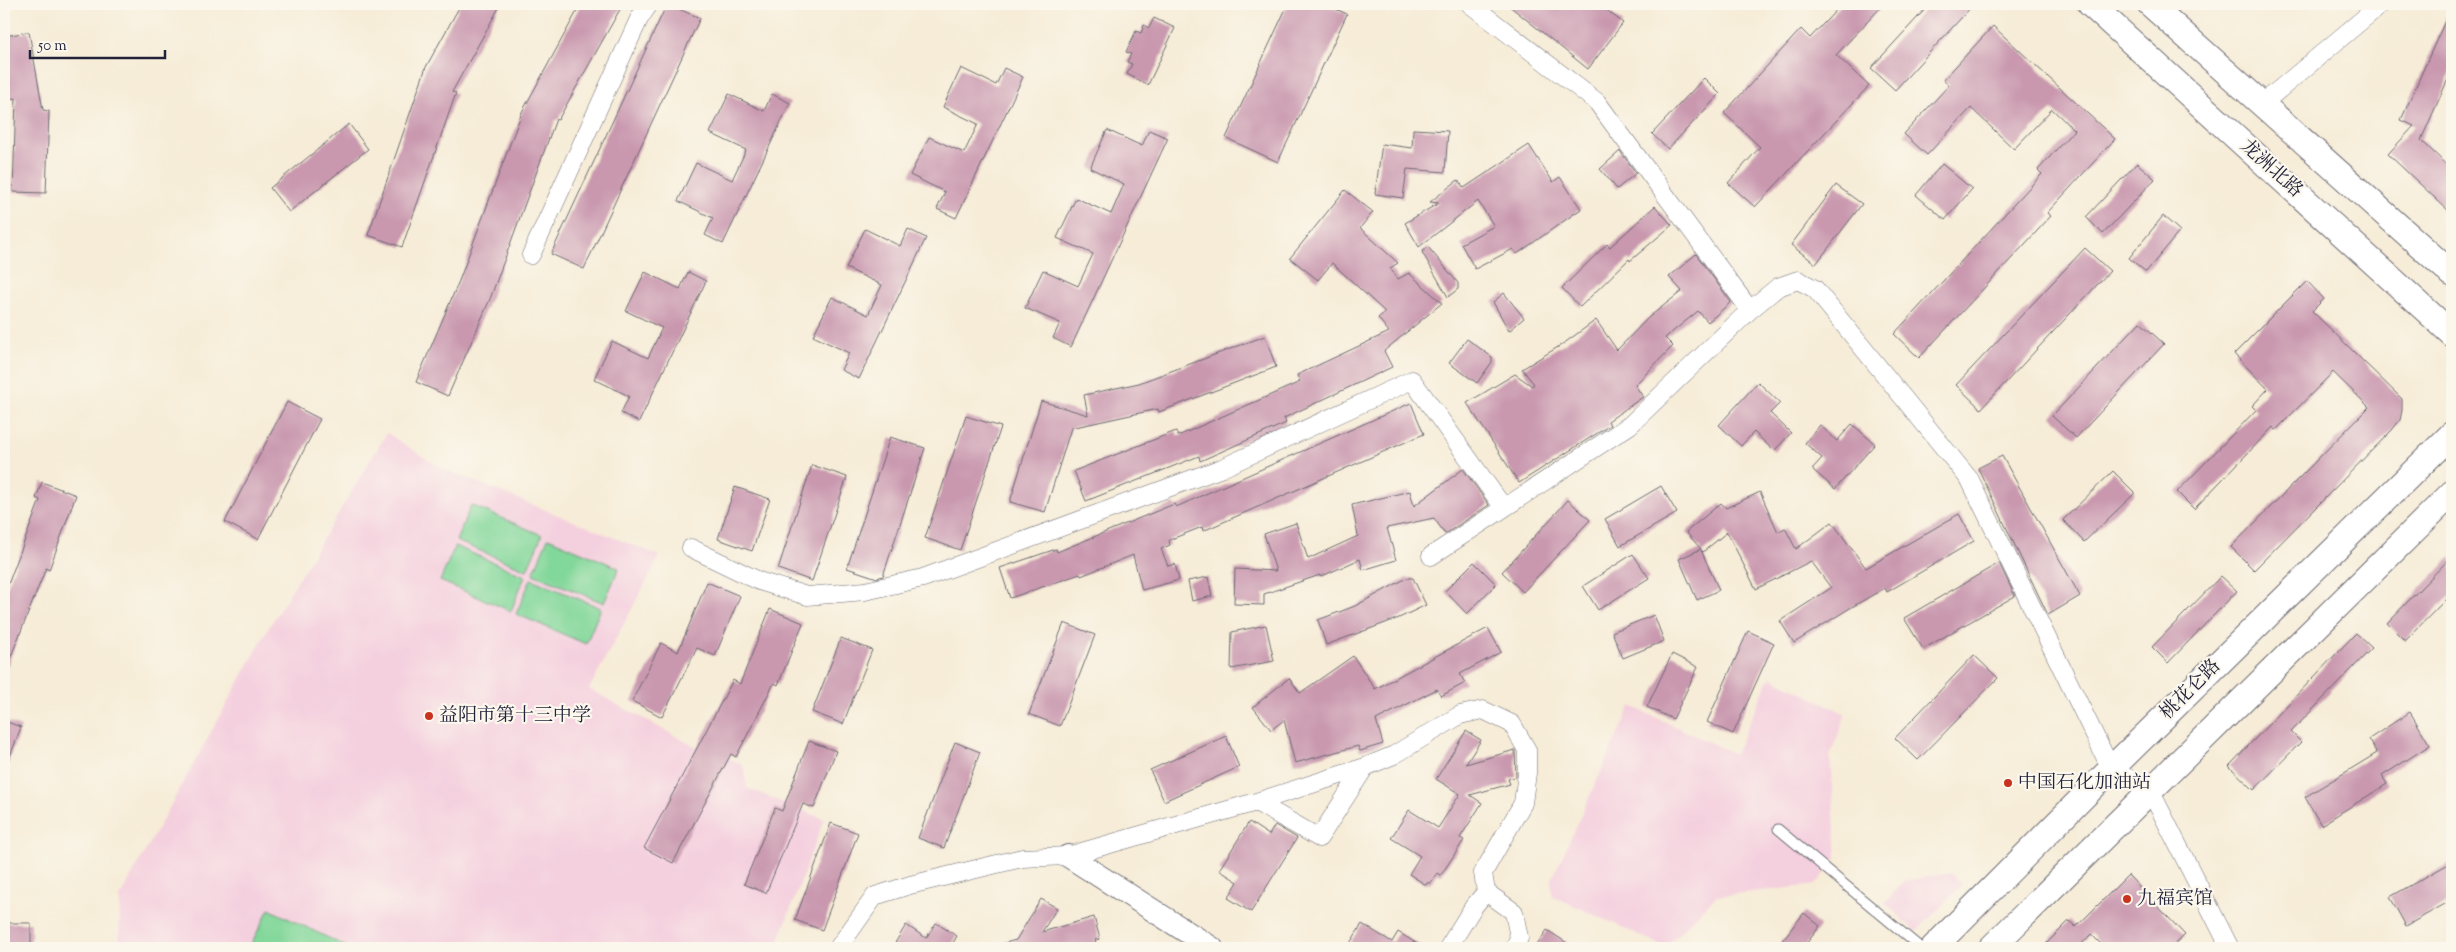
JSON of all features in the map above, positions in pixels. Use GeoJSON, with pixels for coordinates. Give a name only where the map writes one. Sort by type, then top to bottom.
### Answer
{"type":"FeatureCollection","features":[{"type":"Feature","properties":{"kind":"main road","name":"龙洲北路"},"geometry":{"type":"LineString","coordinates":[[2090,4],[2452,334]]}},
{"type":"Feature","properties":{"kind":"main road"},"geometry":{"type":"LineString","coordinates":[[2150,4],[2452,274]]}},
{"type":"Feature","properties":{"kind":"main road","name":"桃花仑路"},"geometry":{"type":"LineString","coordinates":[[1932,948],[2452,434]]}},
{"type":"Feature","properties":{"kind":"main road"},"geometry":{"type":"LineString","coordinates":[[1991,948],[2452,493]]}},
{"type":"Feature","properties":{"kind":"street"},"geometry":{"type":"LineString","coordinates":[[530,255],[639,19],[650,4]]}},
{"type":"Feature","properties":{"kind":"street"},"geometry":{"type":"LineString","coordinates":[[1470,4],[1597,102],[1750,310]]}},
{"type":"Feature","properties":{"kind":"street"},"geometry":{"type":"LineString","coordinates":[[2262,104],[2381,4]]}},
{"type":"Feature","properties":{"kind":"street"},"geometry":{"type":"LineString","coordinates":[[1431,556],[1630,425],[1750,310],[1778,287],[1798,280],[1815,289],[1970,480],[2111,769],[2150,790],[2230,948]]}},
{"type":"Feature","properties":{"kind":"street"},"geometry":{"type":"LineString","coordinates":[[691,548],[758,581],[807,596],[864,592],[923,578],[1222,468],[1412,380],[1504,508]]}},
{"type":"Feature","properties":{"kind":"street"},"geometry":{"type":"LineString","coordinates":[[838,948],[875,896],[910,885],[1022,858],[1068,856],[1256,802],[1365,767],[1394,755],[1460,715],[1483,710],[1512,724],[1527,750],[1528,773],[1523,803],[1483,872],[1486,892],[1514,912],[1519,938],[1514,948]]}},
{"type":"Feature","properties":{"kind":"street"},"geometry":{"type":"LineString","coordinates":[[1256,802],[1319,838],[1365,767]]}},
{"type":"Feature","properties":{"kind":"street"},"geometry":{"type":"LineString","coordinates":[[1068,856],[1212,948]]}},
{"type":"Feature","properties":{"kind":"street"},"geometry":{"type":"LineString","coordinates":[[1448,948],[1474,906],[1486,892]]}},
{"type":"Feature","properties":{"kind":"lane"},"geometry":{"type":"LineString","coordinates":[[1778,829],[1921,948]]}},
{"type":"Feature","properties":{"kind":"shaded area","name":"益阳市第十三中学"},"geometry":{"type":"Polygon","coordinates":[[[387,433],[441,468],[660,556],[589,689],[686,742],[743,764],[747,788],[824,819],[776,948],[119,948],[120,897],[268,629],[387,433]]]}},
{"type":"Feature","properties":{"kind":"shaded area"},"geometry":{"type":"Polygon","coordinates":[[[1770,677],[1846,714],[1830,756],[1837,858],[1816,885],[1716,896],[1665,947],[1553,896],[1551,881],[1631,706],[1735,754],[1770,677]]]}},
{"type":"Feature","properties":{"kind":"shaded area"},"geometry":{"type":"Polygon","coordinates":[[[1951,873],[1962,885],[1916,932],[1885,903],[1904,881],[1951,873]]]}},
{"type":"Feature","properties":{"kind":"green space"},"geometry":{"type":"Polygon","coordinates":[[[471,505],[542,535],[527,570],[456,541],[471,505]]]}},
{"type":"Feature","properties":{"kind":"green space"},"geometry":{"type":"Polygon","coordinates":[[[548,538],[619,568],[604,603],[533,574],[548,538]]]}},
{"type":"Feature","properties":{"kind":"green space"},"geometry":{"type":"Polygon","coordinates":[[[455,546],[525,576],[511,611],[440,581],[455,546]]]}},
{"type":"Feature","properties":{"kind":"green space"},"geometry":{"type":"Polygon","coordinates":[[[531,579],[601,608],[586,644],[516,614],[531,579]]]}},
{"type":"Feature","properties":{"kind":"green space"},"geometry":{"type":"Polygon","coordinates":[[[269,909],[349,948],[249,948],[269,909]]]}},
{"type":"Feature","properties":{"kind":"building"},"geometry":{"type":"Polygon","coordinates":[[[461,4],[501,4],[452,92],[456,93],[402,247],[368,235],[426,67],[461,4]]]}},
{"type":"Feature","properties":{"kind":"building"},"geometry":{"type":"Polygon","coordinates":[[[581,4],[623,4],[558,120],[556,119],[490,299],[448,396],[416,382],[459,281],[522,112],[581,4]]]}},
{"type":"Feature","properties":{"kind":"building"},"geometry":{"type":"Polygon","coordinates":[[[667,4],[700,18],[584,269],[551,254],[667,4]]]}},
{"type":"Feature","properties":{"kind":"building"},"geometry":{"type":"Polygon","coordinates":[[[1288,4],[1324,4],[1347,14],[1278,162],[1226,138],[1288,4]]]}},
{"type":"Feature","properties":{"kind":"building"},"geometry":{"type":"Polygon","coordinates":[[[1507,4],[1599,4],[1623,23],[1588,69],[1507,4]]]}},
{"type":"Feature","properties":{"kind":"building"},"geometry":{"type":"Polygon","coordinates":[[[1842,4],[1884,4],[1836,55],[1869,86],[1755,207],[1728,183],[1760,147],[1724,113],[1801,29],[1810,38],[1842,4]]]}},
{"type":"Feature","properties":{"kind":"building"},"geometry":{"type":"Polygon","coordinates":[[[1930,4],[1974,4],[1895,90],[1871,68],[1930,4]]]}},
{"type":"Feature","properties":{"kind":"building"},"geometry":{"type":"Polygon","coordinates":[[[2452,5],[2452,70],[2421,140],[2452,170],[2452,214],[2388,154],[2414,126],[2401,120],[2452,5]]]}},
{"type":"Feature","properties":{"kind":"building"},"geometry":{"type":"Polygon","coordinates":[[[1154,18],[1175,28],[1148,85],[1127,74],[1132,64],[1127,62],[1131,54],[1126,52],[1136,31],[1141,33],[1144,25],[1149,28],[1154,18]]]}},
{"type":"Feature","properties":{"kind":"building"},"geometry":{"type":"Polygon","coordinates":[[[1993,26],[2115,139],[2047,213],[2051,216],[1919,358],[1894,334],[2042,174],[2038,170],[2074,130],[2052,109],[2014,149],[1971,108],[1927,155],[1904,134],[1949,85],[1943,80],[1993,26]]]}},
{"type":"Feature","properties":{"kind":"building"},"geometry":{"type":"Polygon","coordinates":[[[29,32],[43,110],[49,111],[46,193],[13,192],[16,98],[8,99],[4,73],[4,36],[29,32]]]}},
{"type":"Feature","properties":{"kind":"building"},"geometry":{"type":"Polygon","coordinates":[[[961,68],[996,85],[1004,68],[1023,77],[956,218],[937,209],[945,192],[910,175],[929,137],[964,153],[978,124],[943,107],[961,68]]]}},
{"type":"Feature","properties":{"kind":"building"},"geometry":{"type":"Polygon","coordinates":[[[1704,78],[1720,94],[1668,149],[1652,134],[1704,78]]]}},
{"type":"Feature","properties":{"kind":"building"},"geometry":{"type":"Polygon","coordinates":[[[729,94],[764,111],[772,94],[790,103],[723,244],[705,235],[713,218],[678,201],[696,163],[732,180],[746,150],[710,133],[729,94]]]}},
{"type":"Feature","properties":{"kind":"building"},"geometry":{"type":"Polygon","coordinates":[[[349,124],[368,149],[289,212],[270,188],[349,124]]]}},
{"type":"Feature","properties":{"kind":"building"},"geometry":{"type":"Polygon","coordinates":[[[1413,129],[1448,131],[1445,172],[1407,169],[1403,198],[1375,194],[1382,144],[1412,148],[1413,129]]]}},
{"type":"Feature","properties":{"kind":"building"},"geometry":{"type":"Polygon","coordinates":[[[1107,130],[1142,146],[1149,130],[1168,138],[1071,347],[1053,338],[1060,323],[1025,308],[1043,270],[1078,286],[1093,254],[1057,238],[1076,198],[1111,214],[1124,184],[1090,168],[1107,130]]]}},
{"type":"Feature","properties":{"kind":"building"},"geometry":{"type":"Polygon","coordinates":[[[1529,145],[1553,182],[1560,177],[1581,209],[1517,254],[1513,249],[1475,269],[1461,244],[1494,226],[1478,201],[1419,247],[1405,223],[1439,203],[1430,202],[1458,180],[1464,188],[1529,145]]]}},
{"type":"Feature","properties":{"kind":"building"},"geometry":{"type":"Polygon","coordinates":[[[1620,151],[1636,173],[1617,189],[1600,169],[1620,151]]]}},
{"type":"Feature","properties":{"kind":"building"},"geometry":{"type":"Polygon","coordinates":[[[2137,163],[2155,179],[2103,234],[2086,217],[2137,163]]]}},
{"type":"Feature","properties":{"kind":"building"},"geometry":{"type":"Polygon","coordinates":[[[1942,164],[1972,189],[1945,220],[1916,195],[1942,164]]]}},
{"type":"Feature","properties":{"kind":"building"},"geometry":{"type":"Polygon","coordinates":[[[1836,185],[1862,204],[1816,264],[1791,245],[1836,185]]]}},
{"type":"Feature","properties":{"kind":"building"},"geometry":{"type":"Polygon","coordinates":[[[1345,190],[1373,212],[1360,228],[1398,263],[1390,268],[1398,279],[1409,273],[1442,303],[1384,351],[1392,367],[1284,418],[1286,423],[1200,461],[1199,456],[1086,501],[1074,471],[1176,431],[1178,436],[1300,382],[1297,375],[1389,332],[1378,318],[1385,312],[1332,263],[1318,280],[1290,258],[1345,190]]]}},
{"type":"Feature","properties":{"kind":"building"},"geometry":{"type":"Polygon","coordinates":[[[1655,206],[1672,225],[1630,261],[1629,259],[1580,307],[1562,288],[1607,244],[1610,247],[1655,206]]]}},
{"type":"Feature","properties":{"kind":"building"},"geometry":{"type":"Polygon","coordinates":[[[2163,216],[2180,231],[2146,272],[2129,258],[2163,216]]]}},
{"type":"Feature","properties":{"kind":"building"},"geometry":{"type":"Polygon","coordinates":[[[865,229],[900,246],[908,229],[926,238],[859,379],[841,370],[849,353],[813,336],[832,297],[868,315],[882,285],[846,268],[865,229]]]}},
{"type":"Feature","properties":{"kind":"building"},"geometry":{"type":"Polygon","coordinates":[[[1428,247],[1458,283],[1458,289],[1448,297],[1422,252],[1428,247]]]}},
{"type":"Feature","properties":{"kind":"building"},"geometry":{"type":"Polygon","coordinates":[[[2085,248],[2110,271],[1981,409],[1956,385],[2085,248]]]}},
{"type":"Feature","properties":{"kind":"building"},"geometry":{"type":"Polygon","coordinates":[[[1696,254],[1731,302],[1708,322],[1698,311],[1665,338],[1673,346],[1635,385],[1643,397],[1608,421],[1610,425],[1519,483],[1467,403],[1515,374],[1532,386],[1534,384],[1522,369],[1563,344],[1596,320],[1617,350],[1648,318],[1682,291],[1669,277],[1696,254]]]}},
{"type":"Feature","properties":{"kind":"building"},"geometry":{"type":"Polygon","coordinates":[[[645,272],[680,289],[688,272],[706,281],[639,422],[621,413],[629,396],[594,379],[612,341],[648,358],[662,328],[626,311],[645,272]]]}},
{"type":"Feature","properties":{"kind":"building"},"geometry":{"type":"Polygon","coordinates":[[[2307,281],[2324,299],[2312,311],[2402,399],[2402,410],[2400,420],[2392,430],[2254,570],[2231,547],[2369,407],[2333,372],[2276,430],[2273,427],[2194,509],[2177,492],[2256,410],[2252,406],[2268,389],[2234,354],[2307,281]]]}},
{"type":"Feature","properties":{"kind":"building"},"geometry":{"type":"Polygon","coordinates":[[[1504,293],[1524,318],[1509,331],[1493,302],[1504,293]]]}},
{"type":"Feature","properties":{"kind":"building"},"geometry":{"type":"Polygon","coordinates":[[[2140,322],[2164,344],[2076,438],[2052,416],[2140,322]]]}},
{"type":"Feature","properties":{"kind":"building"},"geometry":{"type":"Polygon","coordinates":[[[1265,336],[1276,367],[1159,412],[1158,409],[1071,428],[1045,512],[1010,502],[1041,401],[1088,415],[1084,395],[1139,383],[1265,336]]]}},
{"type":"Feature","properties":{"kind":"building"},"geometry":{"type":"Polygon","coordinates":[[[1467,339],[1492,357],[1492,362],[1477,383],[1449,363],[1467,339]]]}},
{"type":"Feature","properties":{"kind":"building"},"geometry":{"type":"Polygon","coordinates":[[[1758,382],[1780,403],[1770,413],[1791,433],[1774,451],[1754,432],[1741,446],[1719,425],[1758,382]]]}},
{"type":"Feature","properties":{"kind":"building"},"geometry":{"type":"Polygon","coordinates":[[[287,402],[320,419],[258,539],[225,522],[287,402]]]}},
{"type":"Feature","properties":{"kind":"building"},"geometry":{"type":"Polygon","coordinates":[[[1411,403],[1424,434],[1203,531],[1202,527],[1169,540],[1170,545],[1161,549],[1168,566],[1175,564],[1179,580],[1142,590],[1133,555],[1081,576],[1080,574],[1010,598],[1000,568],[1056,549],[1057,552],[1174,504],[1176,507],[1411,403]]]}},
{"type":"Feature","properties":{"kind":"building"},"geometry":{"type":"Polygon","coordinates":[[[966,416],[1001,427],[960,550],[925,538],[966,416]]]}},
{"type":"Feature","properties":{"kind":"building"},"geometry":{"type":"Polygon","coordinates":[[[1852,424],[1875,444],[1835,489],[1812,469],[1822,458],[1805,443],[1820,425],[1837,441],[1852,424]]]}},
{"type":"Feature","properties":{"kind":"building"},"geometry":{"type":"Polygon","coordinates":[[[890,437],[925,448],[883,576],[877,578],[847,568],[890,437]]]}},
{"type":"Feature","properties":{"kind":"building"},"geometry":{"type":"Polygon","coordinates":[[[2002,456],[2080,596],[2048,615],[1978,468],[2002,456]]]}},
{"type":"Feature","properties":{"kind":"building"},"geometry":{"type":"Polygon","coordinates":[[[812,465],[847,477],[812,581],[778,569],[812,465]]]}},
{"type":"Feature","properties":{"kind":"building"},"geometry":{"type":"Polygon","coordinates":[[[1463,469],[1489,505],[1445,534],[1434,518],[1387,528],[1396,560],[1363,570],[1360,559],[1320,577],[1320,575],[1264,594],[1264,605],[1234,604],[1235,569],[1276,571],[1264,534],[1296,523],[1308,559],[1358,536],[1352,505],[1410,491],[1414,506],[1463,469]]]}},
{"type":"Feature","properties":{"kind":"building"},"geometry":{"type":"Polygon","coordinates":[[[2113,471],[2135,493],[2084,542],[2063,520],[2113,471]]]}},
{"type":"Feature","properties":{"kind":"building"},"geometry":{"type":"Polygon","coordinates":[[[42,482],[76,495],[49,570],[46,568],[4,674],[4,595],[40,500],[36,498],[42,482]]]}},
{"type":"Feature","properties":{"kind":"building"},"geometry":{"type":"Polygon","coordinates":[[[1661,486],[1677,513],[1620,546],[1605,519],[1661,486]]]}},
{"type":"Feature","properties":{"kind":"building"},"geometry":{"type":"Polygon","coordinates":[[[735,487],[770,499],[752,551],[718,539],[735,487]]]}},
{"type":"Feature","properties":{"kind":"building"},"geometry":{"type":"Polygon","coordinates":[[[1760,492],[1778,532],[1785,528],[1796,549],[1832,522],[1866,568],[1959,514],[1974,541],[1887,592],[1885,588],[1794,643],[1780,621],[1831,588],[1811,561],[1756,589],[1727,532],[1703,552],[1701,550],[1719,590],[1697,600],[1679,559],[1701,549],[1686,532],[1721,503],[1726,508],[1760,492]]]}},
{"type":"Feature","properties":{"kind":"building"},"geometry":{"type":"Polygon","coordinates":[[[1568,500],[1590,520],[1523,592],[1502,572],[1568,500]]]}},
{"type":"Feature","properties":{"kind":"building"},"geometry":{"type":"Polygon","coordinates":[[[1633,554],[1649,578],[1598,610],[1583,586],[1633,554]]]}},
{"type":"Feature","properties":{"kind":"building"},"geometry":{"type":"Polygon","coordinates":[[[2452,556],[2452,593],[2405,641],[2387,623],[2452,556]]]}},
{"type":"Feature","properties":{"kind":"building"},"geometry":{"type":"Polygon","coordinates":[[[1474,562],[1496,584],[1467,614],[1445,591],[1474,562]]]}},
{"type":"Feature","properties":{"kind":"building"},"geometry":{"type":"Polygon","coordinates":[[[1999,563],[2015,596],[1923,649],[1904,618],[1999,563]]]}},
{"type":"Feature","properties":{"kind":"building"},"geometry":{"type":"Polygon","coordinates":[[[2221,576],[2237,591],[2168,663],[2152,647],[2221,576]]]}},
{"type":"Feature","properties":{"kind":"building"},"geometry":{"type":"Polygon","coordinates":[[[1208,577],[1212,596],[1192,601],[1188,581],[1208,577]]]}},
{"type":"Feature","properties":{"kind":"building"},"geometry":{"type":"Polygon","coordinates":[[[1407,578],[1413,578],[1426,605],[1399,618],[1326,645],[1318,620],[1355,606],[1407,578]]]}},
{"type":"Feature","properties":{"kind":"building"},"geometry":{"type":"Polygon","coordinates":[[[707,582],[740,596],[715,656],[697,648],[662,717],[632,701],[661,643],[678,652],[707,582]]]}},
{"type":"Feature","properties":{"kind":"building"},"geometry":{"type":"Polygon","coordinates":[[[770,609],[803,623],[778,685],[774,683],[736,757],[731,754],[673,863],[644,848],[733,680],[740,684],[770,609]]]}},
{"type":"Feature","properties":{"kind":"building"},"geometry":{"type":"Polygon","coordinates":[[[1654,615],[1664,641],[1623,658],[1612,632],[1654,615]]]}},
{"type":"Feature","properties":{"kind":"building"},"geometry":{"type":"Polygon","coordinates":[[[1064,623],[1095,635],[1060,726],[1029,714],[1064,623]]]}},
{"type":"Feature","properties":{"kind":"building"},"geometry":{"type":"Polygon","coordinates":[[[1266,625],[1274,661],[1231,669],[1232,632],[1266,625]]]}},
{"type":"Feature","properties":{"kind":"building"},"geometry":{"type":"Polygon","coordinates":[[[1488,628],[1501,652],[1460,674],[1465,683],[1441,696],[1437,689],[1376,720],[1383,744],[1360,751],[1358,746],[1295,763],[1284,720],[1271,730],[1253,707],[1289,678],[1300,693],[1353,656],[1375,689],[1488,628]]]}},
{"type":"Feature","properties":{"kind":"building"},"geometry":{"type":"Polygon","coordinates":[[[1748,631],[1774,643],[1733,734],[1707,722],[1748,631]]]}},
{"type":"Feature","properties":{"kind":"building"},"geometry":{"type":"Polygon","coordinates":[[[2356,633],[2372,648],[2291,732],[2301,742],[2254,790],[2229,766],[2356,633]]]}},
{"type":"Feature","properties":{"kind":"building"},"geometry":{"type":"Polygon","coordinates":[[[841,638],[872,650],[843,724],[812,712],[841,638]]]}},
{"type":"Feature","properties":{"kind":"building"},"geometry":{"type":"Polygon","coordinates":[[[1672,654],[1698,667],[1673,719],[1647,707],[1672,654]]]}},
{"type":"Feature","properties":{"kind":"building"},"geometry":{"type":"Polygon","coordinates":[[[1974,655],[1998,678],[1918,760],[1895,738],[1974,655]]]}},
{"type":"Feature","properties":{"kind":"building"},"geometry":{"type":"Polygon","coordinates":[[[2410,712],[2430,745],[2382,776],[2387,784],[2321,825],[2305,797],[2377,753],[2369,739],[2410,712]]]}},
{"type":"Feature","properties":{"kind":"building"},"geometry":{"type":"Polygon","coordinates":[[[4,721],[21,727],[5,770],[4,770],[4,721]]]}},
{"type":"Feature","properties":{"kind":"building"},"geometry":{"type":"Polygon","coordinates":[[[1466,731],[1481,740],[1466,764],[1515,750],[1516,777],[1508,779],[1510,784],[1470,795],[1482,803],[1460,838],[1464,840],[1441,875],[1437,873],[1430,884],[1428,882],[1426,885],[1409,874],[1420,856],[1391,838],[1409,810],[1438,828],[1460,794],[1436,779],[1466,731]]]}},
{"type":"Feature","properties":{"kind":"building"},"geometry":{"type":"Polygon","coordinates":[[[1226,736],[1239,767],[1164,801],[1150,770],[1226,736]]]}},
{"type":"Feature","properties":{"kind":"building"},"geometry":{"type":"Polygon","coordinates":[[[809,741],[836,751],[814,808],[803,804],[766,893],[744,884],[775,808],[782,811],[809,741]]]}},
{"type":"Feature","properties":{"kind":"building"},"geometry":{"type":"Polygon","coordinates":[[[955,742],[980,752],[944,848],[918,838],[955,742]]]}},
{"type":"Feature","properties":{"kind":"building"},"geometry":{"type":"Polygon","coordinates":[[[1249,822],[1269,835],[1275,825],[1297,838],[1251,912],[1228,898],[1238,882],[1219,870],[1249,822]]]}},
{"type":"Feature","properties":{"kind":"building"},"geometry":{"type":"Polygon","coordinates":[[[831,823],[858,833],[822,930],[795,920],[831,823]]]}},
{"type":"Feature","properties":{"kind":"building"},"geometry":{"type":"Polygon","coordinates":[[[2452,862],[2452,900],[2406,926],[2390,897],[2452,862]]]}},
{"type":"Feature","properties":{"kind":"building","name":"九福宾馆"},"geometry":{"type":"Polygon","coordinates":[[[2128,875],[2185,935],[2171,948],[2105,948],[2091,934],[2078,948],[2042,948],[2069,921],[2076,927],[2128,875]]]}},
{"type":"Feature","properties":{"kind":"building"},"geometry":{"type":"Polygon","coordinates":[[[1041,899],[1057,908],[1042,932],[1094,917],[1100,939],[1095,940],[1096,943],[1078,948],[1001,948],[1001,944],[1016,940],[1041,899]]]}},
{"type":"Feature","properties":{"kind":"building"},"geometry":{"type":"Polygon","coordinates":[[[1804,913],[1820,926],[1803,948],[1776,948],[1804,913]]]}},
{"type":"Feature","properties":{"kind":"building"},"geometry":{"type":"Polygon","coordinates":[[[4,923],[31,923],[31,948],[4,948],[4,923]]]}},
{"type":"Feature","properties":{"kind":"building"},"geometry":{"type":"Polygon","coordinates":[[[936,923],[957,936],[950,948],[892,948],[906,925],[926,938],[936,923]]]}},
{"type":"Feature","properties":{"kind":"building"},"geometry":{"type":"Polygon","coordinates":[[[1362,924],[1392,942],[1398,932],[1424,948],[1347,948],[1362,924]]]}},
{"type":"Feature","properties":{"kind":"building"},"geometry":{"type":"Polygon","coordinates":[[[1547,930],[1575,948],[1535,948],[1547,930]]]}},
{"type":"Feature","properties":{"kind":"place","name":"益阳市第十三中学"},"geometry":{"type":"Point","coordinates":[429,716]}},
{"type":"Feature","properties":{"kind":"place","name":"中国石化加油站"},"geometry":{"type":"Point","coordinates":[2008,783]}},
{"type":"Feature","properties":{"kind":"place","name":"九福宾馆"},"geometry":{"type":"Point","coordinates":[2127,899]}}]}
